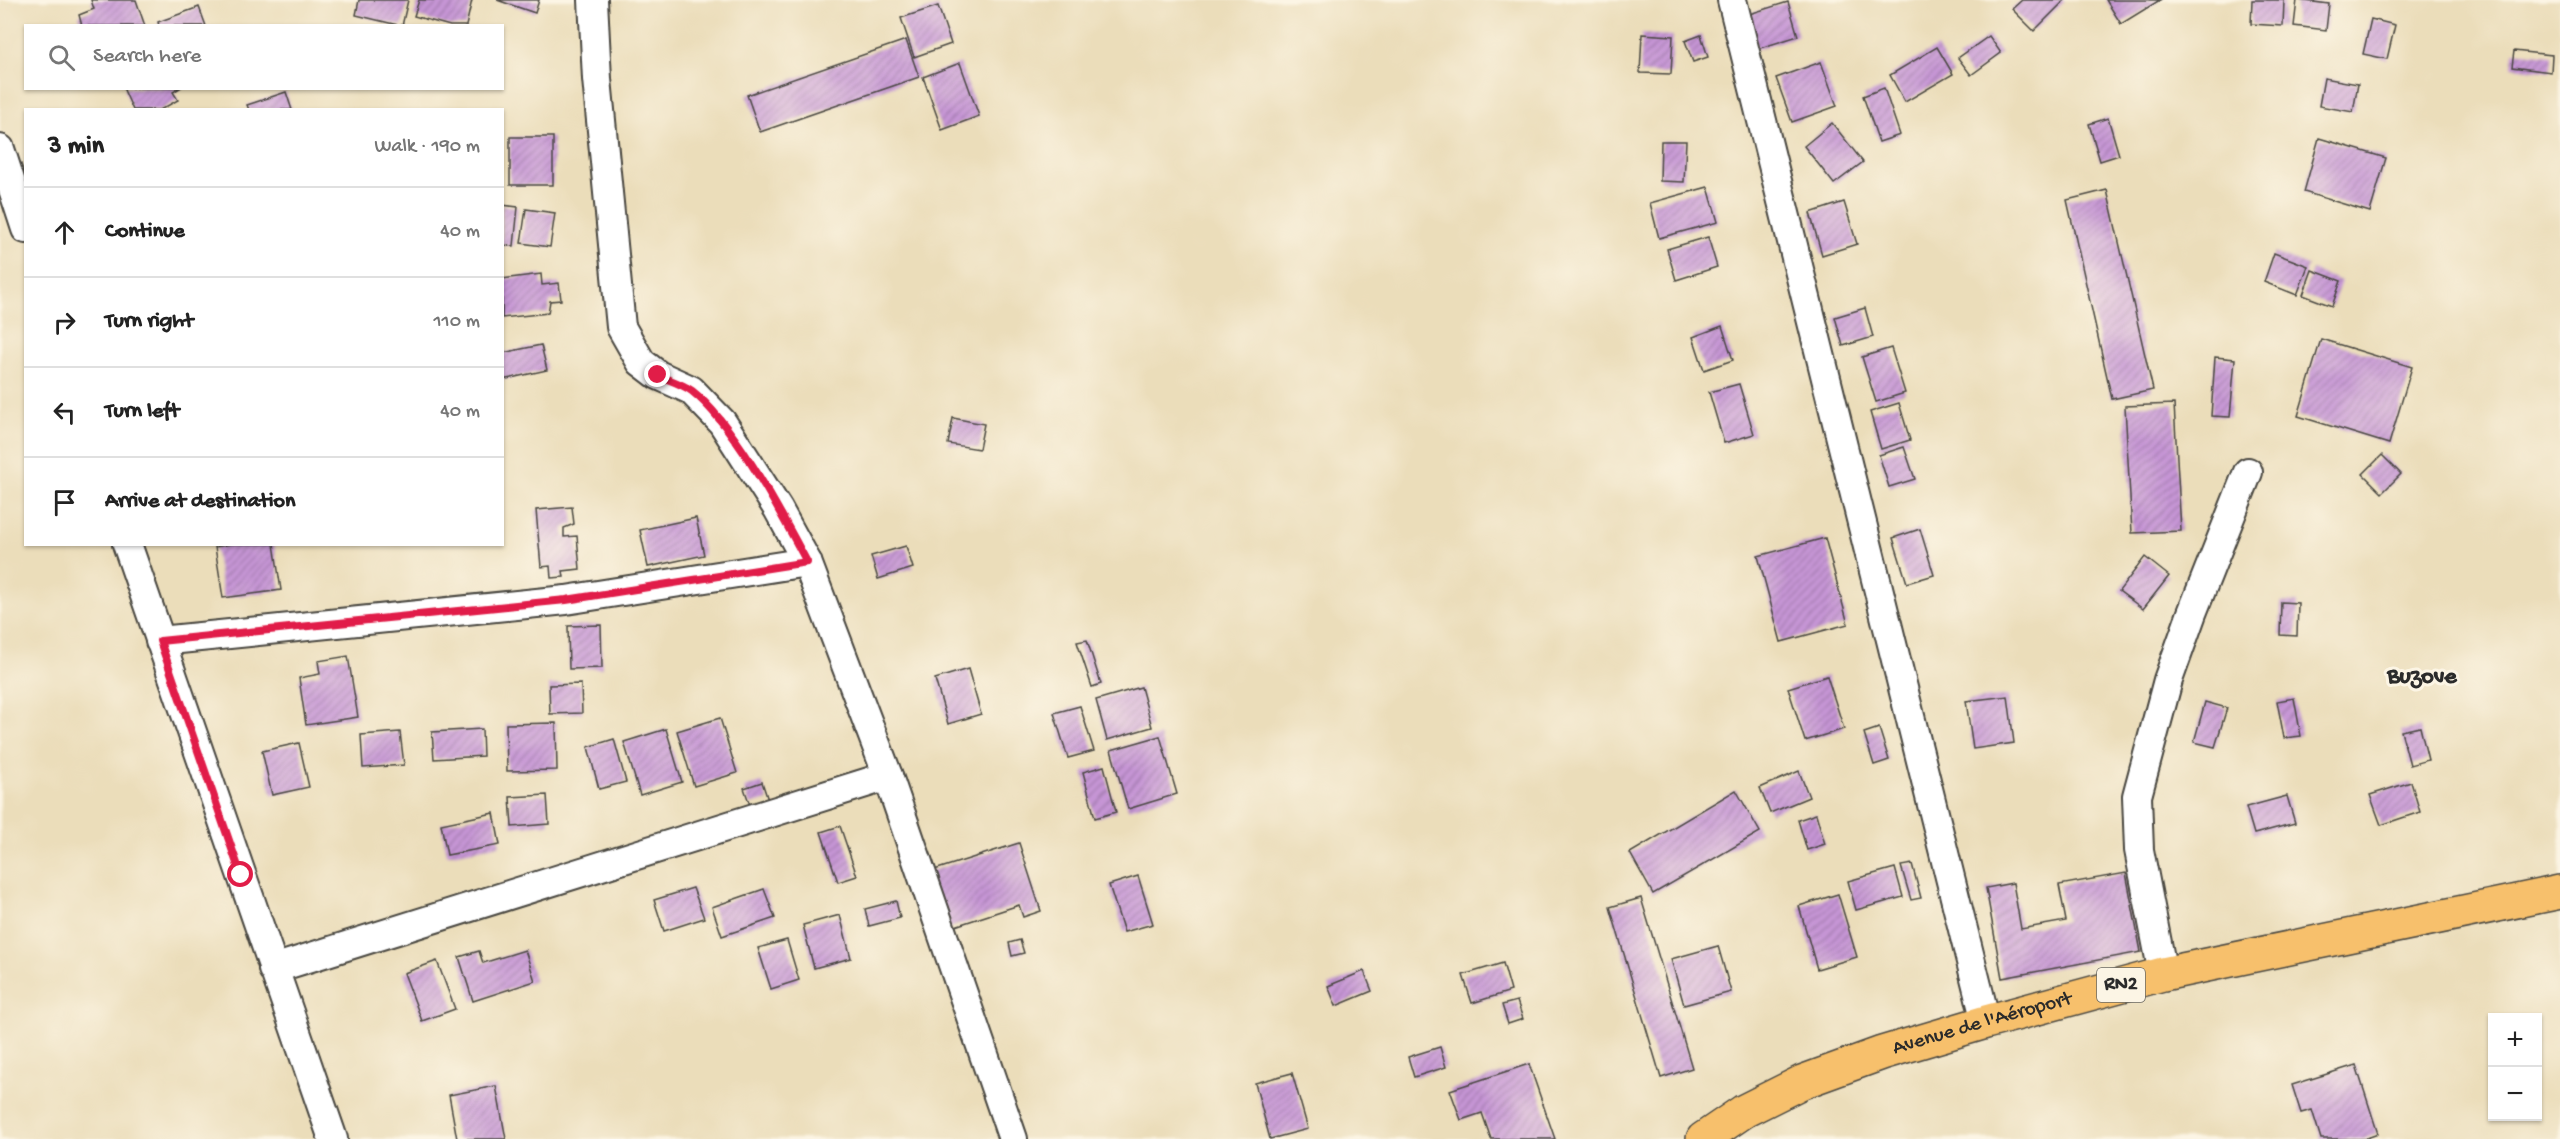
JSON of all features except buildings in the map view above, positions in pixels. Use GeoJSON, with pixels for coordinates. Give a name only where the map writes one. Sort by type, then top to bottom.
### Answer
{"type":"FeatureCollection","features":[{"type":"Feature","properties":{"kind":"highway","name":"Avenue de l'Aéroport"},"geometry":{"type":"LineString","coordinates":[[1703,1139],[1744,1112],[1802,1082],[1882,1053],[1986,1022],[2163,974],[2560,892]]}},
{"type":"Feature","properties":{"kind":"street"},"geometry":{"type":"LineString","coordinates":[[593,0],[597,79],[621,327],[641,362],[658,375],[691,390],[722,422],[778,509],[807,562],[888,776],[1013,1139]]}},
{"type":"Feature","properties":{"kind":"street"},"geometry":{"type":"LineString","coordinates":[[1732,0],[1986,1022]]}},
{"type":"Feature","properties":{"kind":"street"},"geometry":{"type":"LineString","coordinates":[[0,149],[24,223]]}},
{"type":"Feature","properties":{"kind":"street"},"geometry":{"type":"LineString","coordinates":[[2163,974],[2139,850],[2137,796],[2168,680],[2248,472]]}},
{"type":"Feature","properties":{"kind":"street"},"geometry":{"type":"LineString","coordinates":[[128,546],[333,1139]]}},
{"type":"Feature","properties":{"kind":"street"},"geometry":{"type":"LineString","coordinates":[[160,641],[566,600],[807,562]]}},
{"type":"Feature","properties":{"kind":"street"},"geometry":{"type":"LineString","coordinates":[[273,969],[888,776]]}},
{"type":"Feature","properties":{"kind":"district","name":"Buzove"},"geometry":{"type":"Point","coordinates":[2422,677]}},
{"type":"Feature","properties":{"kind":"route"},"geometry":{"type":"LineString","coordinates":[[241,875],[160,641],[566,600],[807,562],[778,509],[722,422],[691,390],[658,375]]}}]}
